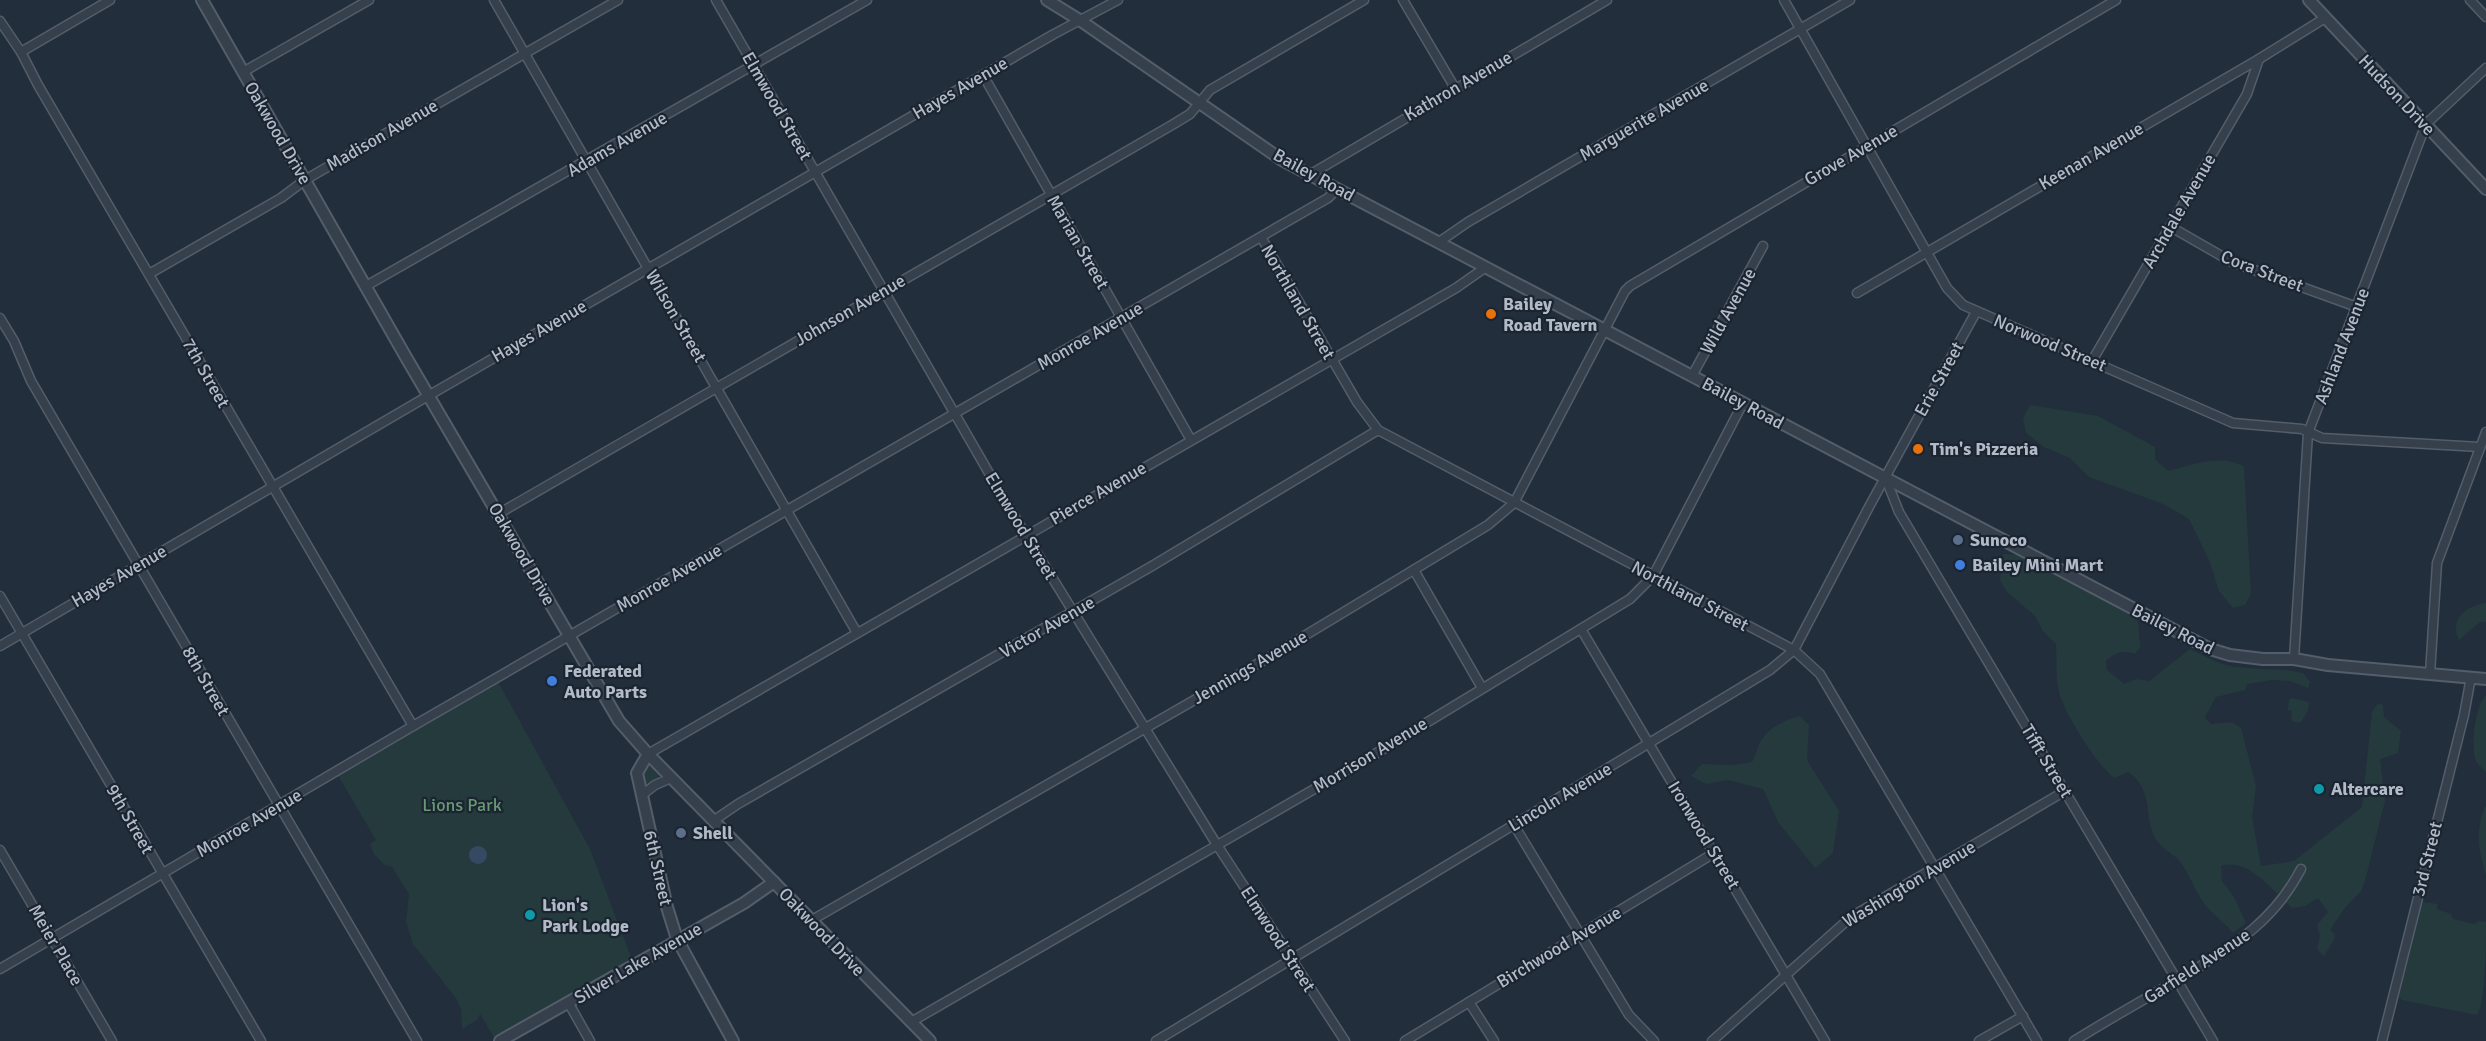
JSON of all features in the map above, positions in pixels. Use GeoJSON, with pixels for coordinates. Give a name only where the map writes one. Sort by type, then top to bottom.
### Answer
{"type":"FeatureCollection","features":[{"type":"Feature","properties":{"kind":"street"},"geometry":{"type":"LineString","coordinates":[[21,52],[110,0]]}},
{"type":"Feature","properties":{"kind":"street","name":"Oakwood Drive"},"geometry":{"type":"LineString","coordinates":[[202,0],[619,721],[671,778],[930,1041]]}},
{"type":"Feature","properties":{"kind":"street"},"geometry":{"type":"LineString","coordinates":[[243,72],[369,0]]}},
{"type":"Feature","properties":{"kind":"street","name":"Wilson Street"},"geometry":{"type":"LineString","coordinates":[[494,0],[857,633]]}},
{"type":"Feature","properties":{"kind":"street","name":"Madison Avenue"},"geometry":{"type":"LineString","coordinates":[[149,274],[281,198],[305,180],[618,0]]}},
{"type":"Feature","properties":{"kind":"street","name":"Elmwood Street"},"geometry":{"type":"LineString","coordinates":[[716,0],[954,414],[1072,612],[1290,960],[1345,1041]]}},
{"type":"Feature","properties":{"kind":"street","name":"Adams Avenue"},"geometry":{"type":"LineString","coordinates":[[366,286],[867,0]]}},
{"type":"Feature","properties":{"kind":"street","name":"Bailey Road"},"geometry":{"type":"LineString","coordinates":[[1047,0],[1282,160],[2210,649],[2230,655],[2294,659],[2328,665],[2479,678]]}},
{"type":"Feature","properties":{"kind":"street","name":"Hayes Avenue"},"geometry":{"type":"LineString","coordinates":[[0,646],[814,172],[1118,0]]}},
{"type":"Feature","properties":{"kind":"street","name":"Johnson Avenue"},"geometry":{"type":"LineString","coordinates":[[498,514],[1190,114],[1210,90],[1364,0]]}},
{"type":"Feature","properties":{"kind":"street"},"geometry":{"type":"LineString","coordinates":[[1403,0],[1455,88]]}},
{"type":"Feature","properties":{"kind":"street","name":"Kathron Avenue"},"geometry":{"type":"LineString","coordinates":[[1311,174],[1607,0]]}},
{"type":"Feature","properties":{"kind":"street","name":"Norwood Street"},"geometry":{"type":"LineString","coordinates":[[1784,0],[1951,294],[1976,312],[2234,423],[2302,429],[2322,438],[2480,447]]}},
{"type":"Feature","properties":{"kind":"street","name":"Marguerite Avenue"},"geometry":{"type":"LineString","coordinates":[[1439,242],[1489,210],[1850,0]]}},
{"type":"Feature","properties":{"kind":"street","name":"Grove Avenue"},"geometry":{"type":"LineString","coordinates":[[1604,329],[1624,291],[1642,277],[2116,0]]}},
{"type":"Feature","properties":{"kind":"street","name":"Hudson Drive"},"geometry":{"type":"LineString","coordinates":[[2309,0],[2486,189]]}},
{"type":"Feature","properties":{"kind":"street"},"geometry":{"type":"LineString","coordinates":[[2470,0],[2486,17]]}},
{"type":"Feature","properties":{"kind":"street","name":"Keenan Avenue"},"geometry":{"type":"LineString","coordinates":[[1857,293],[2259,59],[2325,18]]}},
{"type":"Feature","properties":{"kind":"street","name":"7th Street"},"geometry":{"type":"LineString","coordinates":[[0,21],[21,52],[413,726]]}},
{"type":"Feature","properties":{"kind":"street","name":"Archdale Avenue"},"geometry":{"type":"LineString","coordinates":[[2092,361],[2247,94],[2259,59]]}},
{"type":"Feature","properties":{"kind":"street","name":"Ashland Avenue"},"geometry":{"type":"LineString","coordinates":[[2294,659],[2304,468],[2308,433],[2426,124],[2486,68]]}},
{"type":"Feature","properties":{"kind":"street","name":"Marian Street"},"geometry":{"type":"LineString","coordinates":[[983,75],[1191,440]]}},
{"type":"Feature","properties":{"kind":"street","name":"Monroe Avenue"},"geometry":{"type":"LineString","coordinates":[[0,969],[413,726],[1328,198],[1337,189]]}},
{"type":"Feature","properties":{"kind":"street","name":"Cora Street"},"geometry":{"type":"LineString","coordinates":[[2171,227],[2232,261],[2357,307]]}},
{"type":"Feature","properties":{"kind":"street","name":"Northland Street"},"geometry":{"type":"LineString","coordinates":[[1261,237],[1331,360],[1357,402],[1378,430],[1794,650],[1820,674],[2037,1041]]}},
{"type":"Feature","properties":{"kind":"street","name":"Wild Avenue"},"geometry":{"type":"LineString","coordinates":[[1692,376],[1763,246]]}},
{"type":"Feature","properties":{"kind":"street","name":"Pierce Avenue"},"geometry":{"type":"LineString","coordinates":[[648,754],[1456,288],[1486,267]]}},
{"type":"Feature","properties":{"kind":"street","name":"Erie Street"},"geometry":{"type":"LineString","coordinates":[[1886,478],[1976,312]]}},
{"type":"Feature","properties":{"kind":"street","name":"8th Street"},"geometry":{"type":"LineString","coordinates":[[0,318],[14,341],[31,381],[417,1041]]}},
{"type":"Feature","properties":{"kind":"street","name":"Jennings Avenue"},"geometry":{"type":"LineString","coordinates":[[812,920],[1276,653],[1488,525],[1514,503],[1604,329]]}},
{"type":"Feature","properties":{"kind":"street","name":"Morrison Avenue"},"geometry":{"type":"LineString","coordinates":[[911,1022],[1375,754],[1630,599],[1653,576],[1743,403]]}},
{"type":"Feature","properties":{"kind":"street","name":"Victor Avenue"},"geometry":{"type":"LineString","coordinates":[[714,821],[738,804],[1243,513],[1378,430]]}},
{"type":"Feature","properties":{"kind":"street"},"geometry":{"type":"LineString","coordinates":[[2430,674],[2437,563],[2486,432]]}},
{"type":"Feature","properties":{"kind":"street","name":"Lincoln Avenue"},"geometry":{"type":"LineString","coordinates":[[1156,1041],[1770,670],[1794,650],[1886,478]]}},
{"type":"Feature","properties":{"kind":"street","name":"Tifft Street"},"geometry":{"type":"LineString","coordinates":[[1886,478],[1899,512],[2213,1041]]}},
{"type":"Feature","properties":{"kind":"street"},"geometry":{"type":"LineString","coordinates":[[1414,570],[1482,688]]}},
{"type":"Feature","properties":{"kind":"street","name":"9th Street"},"geometry":{"type":"LineString","coordinates":[[0,596],[261,1041]]}},
{"type":"Feature","properties":{"kind":"street","name":"Ironwood Street"},"geometry":{"type":"LineString","coordinates":[[1581,629],[1826,1041]]}},
{"type":"Feature","properties":{"kind":"street","name":"3rd Street"},"geometry":{"type":"LineString","coordinates":[[2382,1041],[2464,715],[2479,678]]}},
{"type":"Feature","properties":{"kind":"street","name":"6th Street"},"geometry":{"type":"LineString","coordinates":[[648,754],[637,773],[667,907],[677,939],[733,1041]]}},
{"type":"Feature","properties":{"kind":"street"},"geometry":{"type":"LineString","coordinates":[[642,795],[655,785],[671,778]]}},
{"type":"Feature","properties":{"kind":"street","name":"Washington Avenue"},"geometry":{"type":"LineString","coordinates":[[1712,1041],[1844,922],[2065,791]]}},
{"type":"Feature","properties":{"kind":"street"},"geometry":{"type":"LineString","coordinates":[[1514,825],[1629,1015],[1638,1027],[1654,1041]]}},
{"type":"Feature","properties":{"kind":"street","name":"Meier Place"},"geometry":{"type":"LineString","coordinates":[[0,850],[111,1041]]}},
{"type":"Feature","properties":{"kind":"street","name":"Birchwood Avenue"},"geometry":{"type":"LineString","coordinates":[[1405,1041],[1714,854]]}},
{"type":"Feature","properties":{"kind":"street","name":"Garfield Avenue"},"geometry":{"type":"LineString","coordinates":[[2074,1041],[2176,981],[2252,932],[2271,914],[2301,869]]}},
{"type":"Feature","properties":{"kind":"street","name":"Silver Lake Avenue"},"geometry":{"type":"LineString","coordinates":[[500,1041],[744,903],[774,882]]}},
{"type":"Feature","properties":{"kind":"street"},"geometry":{"type":"LineString","coordinates":[[568,1002],[590,1041]]}},
{"type":"Feature","properties":{"kind":"street"},"geometry":{"type":"LineString","coordinates":[[1469,1002],[1494,1041]]}},
{"type":"Feature","properties":{"kind":"street"},"geometry":{"type":"LineString","coordinates":[[1979,1041],[2023,1016]]}},
{"type":"Feature","properties":{"kind":"green space"},"geometry":{"type":"Polygon","coordinates":[[[2030,405],[2098,416],[2155,447],[2155,459],[2168,471],[2196,463],[2217,461],[2236,463],[2244,467],[2251,594],[2245,605],[2233,608],[2219,591],[2209,560],[2189,519],[2163,504],[2089,477],[2070,458],[2044,447],[2026,433],[2023,418],[2030,405]]]}},
{"type":"Feature","properties":{"kind":"green space"},"geometry":{"type":"Polygon","coordinates":[[[2003,554],[2025,555],[2137,619],[2141,646],[2135,654],[2119,653],[2106,661],[2107,670],[2124,684],[2136,679],[2149,681],[2190,649],[2225,665],[2303,673],[2310,682],[2308,688],[2290,681],[2272,680],[2247,684],[2245,690],[2216,697],[2205,717],[2211,724],[2232,722],[2241,728],[2256,786],[2252,817],[2261,866],[2294,861],[2362,807],[2372,712],[2378,703],[2383,705],[2384,717],[2401,731],[2398,753],[2380,759],[2385,801],[2365,881],[2361,891],[2344,909],[2330,930],[2334,933],[2335,938],[2324,956],[2317,949],[2320,936],[2317,925],[2328,912],[2318,898],[2305,906],[2292,908],[2251,871],[2231,865],[2221,866],[2222,881],[2234,897],[2246,923],[2233,933],[2207,907],[2181,863],[2163,847],[2153,834],[2144,793],[2136,778],[2128,772],[2114,778],[2099,763],[2076,728],[2058,690],[2056,644],[2043,631],[2035,616],[2007,592],[2000,580],[2003,554]]]}},
{"type":"Feature","properties":{"kind":"green space"},"geometry":{"type":"Polygon","coordinates":[[[2486,603],[2486,622],[2480,622],[2459,640],[2456,625],[2461,614],[2472,607],[2486,603]]]}},
{"type":"Feature","properties":{"kind":"green space","name":"Lions Park"},"geometry":{"type":"Polygon","coordinates":[[[496,678],[590,849],[634,965],[496,1041],[480,1014],[477,1020],[462,1029],[461,1010],[456,998],[413,944],[406,922],[409,894],[392,867],[385,865],[374,854],[370,844],[376,840],[336,772],[496,678]]]}},
{"type":"Feature","properties":{"kind":"green space"},"geometry":{"type":"Polygon","coordinates":[[[2486,695],[2486,772],[2476,761],[2473,746],[2476,717],[2486,695]]]}},
{"type":"Feature","properties":{"kind":"green space"},"geometry":{"type":"Polygon","coordinates":[[[2292,698],[2309,702],[2308,711],[2301,722],[2291,720],[2292,711],[2288,710],[2289,700],[2292,698]]]}},
{"type":"Feature","properties":{"kind":"green space"},"geometry":{"type":"Polygon","coordinates":[[[1799,716],[1809,725],[1807,760],[1839,811],[1833,853],[1815,868],[1778,822],[1763,789],[1728,780],[1706,784],[1691,776],[1702,764],[1733,765],[1752,762],[1760,742],[1769,731],[1799,716]]]}},
{"type":"Feature","properties":{"kind":"green space"},"geometry":{"type":"Polygon","coordinates":[[[650,767],[656,770],[659,776],[656,782],[650,785],[644,782],[641,776],[644,770],[650,767]]]}},
{"type":"Feature","properties":{"kind":"green space"},"geometry":{"type":"Polygon","coordinates":[[[2486,805],[2486,875],[2481,857],[2479,831],[2486,805]]]}},
{"type":"Feature","properties":{"kind":"green space"},"geometry":{"type":"Polygon","coordinates":[[[2422,902],[2438,904],[2437,909],[2451,914],[2453,919],[2475,924],[2478,921],[2486,922],[2484,985],[2477,1015],[2402,1000],[2399,997],[2422,902]]]}},
{"type":"Feature","properties":{"kind":"water"},"geometry":{"type":"Polygon","coordinates":[[[478,846],[484,849],[487,855],[484,861],[478,864],[472,861],[469,855],[472,849],[478,846]]]}},
{"type":"Feature","properties":{"kind":"place","name":"Bailey Road Tavern"},"geometry":{"type":"Point","coordinates":[1491,314]}},
{"type":"Feature","properties":{"kind":"place","name":"Tim's Pizzeria"},"geometry":{"type":"Point","coordinates":[1918,449]}},
{"type":"Feature","properties":{"kind":"place","name":"Sunoco"},"geometry":{"type":"Point","coordinates":[1958,540]}},
{"type":"Feature","properties":{"kind":"place","name":"Bailey Mini Mart"},"geometry":{"type":"Point","coordinates":[1960,565]}},
{"type":"Feature","properties":{"kind":"place","name":"Federated Auto Parts"},"geometry":{"type":"Point","coordinates":[552,681]}},
{"type":"Feature","properties":{"kind":"place","name":"Altercare"},"geometry":{"type":"Point","coordinates":[2319,789]}},
{"type":"Feature","properties":{"kind":"place","name":"Shell"},"geometry":{"type":"Point","coordinates":[681,833]}},
{"type":"Feature","properties":{"kind":"place","name":"Lion's Park Lodge"},"geometry":{"type":"Point","coordinates":[530,915]}}]}
